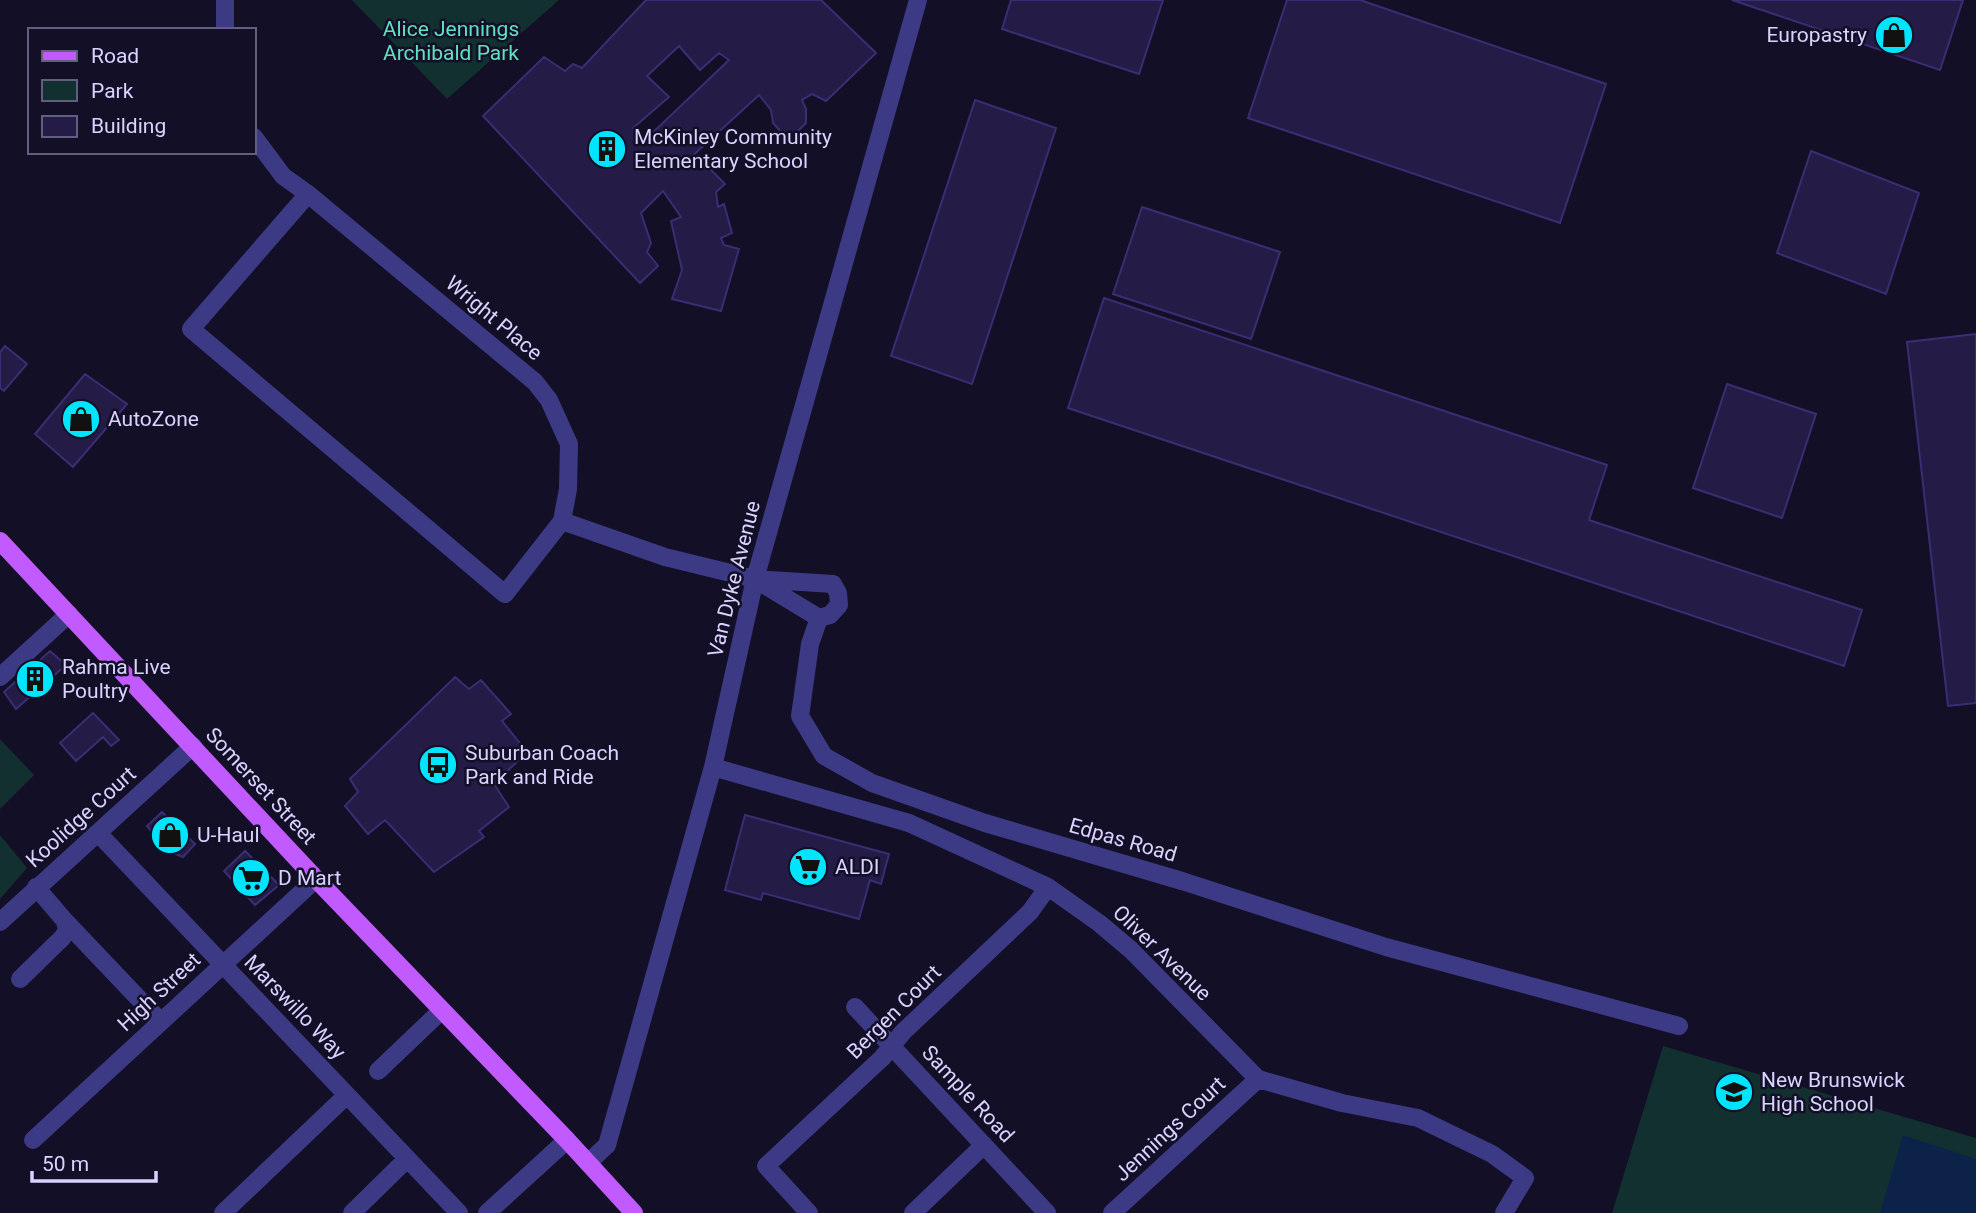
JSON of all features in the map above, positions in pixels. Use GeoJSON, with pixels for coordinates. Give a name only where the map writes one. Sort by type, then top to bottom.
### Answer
{"type":"FeatureCollection","features":[{"type":"Feature","properties":{"kind":"main road","name":"Somerset Street"},"geometry":{"type":"LineString","coordinates":[[0,541],[634,1213]]}},
{"type":"Feature","properties":{"kind":"street"},"geometry":{"type":"LineString","coordinates":[[225,0],[225,28]]}},
{"type":"Feature","properties":{"kind":"street","name":"Van Dyke Avenue"},"geometry":{"type":"LineString","coordinates":[[588,1163],[607,1145],[713,766],[755,579],[918,0]]}},
{"type":"Feature","properties":{"kind":"street","name":"Wright Place"},"geometry":{"type":"LineString","coordinates":[[256,140],[283,176],[308,194],[535,382],[549,400],[569,444],[568,489],[562,521],[505,594],[191,329],[308,194]]}},
{"type":"Feature","properties":{"kind":"street"},"geometry":{"type":"LineString","coordinates":[[562,521],[665,557],[755,579],[819,618]]}},
{"type":"Feature","properties":{"kind":"street","name":"Edpas Road"},"geometry":{"type":"LineString","coordinates":[[755,579],[833,584],[838,593],[839,604],[830,615],[819,618],[810,644],[800,716],[824,757],[872,783],[985,824],[1182,881],[1386,947],[1679,1026]]}},
{"type":"Feature","properties":{"kind":"street"},"geometry":{"type":"LineString","coordinates":[[0,677],[69,614]]}},
{"type":"Feature","properties":{"kind":"street","name":"Koolidge Court"},"geometry":{"type":"LineString","coordinates":[[0,922],[193,746]]}},
{"type":"Feature","properties":{"kind":"street","name":"Oliver Avenue"},"geometry":{"type":"LineString","coordinates":[[713,766],[909,823],[1048,887],[1099,923],[1131,950],[1258,1079],[1342,1103],[1418,1118],[1492,1154],[1525,1178],[1504,1213]]}},
{"type":"Feature","properties":{"kind":"street","name":"Marswillo Way"},"geometry":{"type":"LineString","coordinates":[[98,833],[459,1213]]}},
{"type":"Feature","properties":{"kind":"street","name":"High Street"},"geometry":{"type":"LineString","coordinates":[[33,1140],[316,879]]}},
{"type":"Feature","properties":{"kind":"street"},"geometry":{"type":"LineString","coordinates":[[36,887],[160,1021]]}},
{"type":"Feature","properties":{"kind":"street","name":"Bergen Court"},"geometry":{"type":"LineString","coordinates":[[809,1213],[766,1166],[1030,912],[1048,887]]}},
{"type":"Feature","properties":{"kind":"street"},"geometry":{"type":"LineString","coordinates":[[20,979],[62,938],[66,931],[65,921]]}},
{"type":"Feature","properties":{"kind":"street","name":"Sample Road"},"geometry":{"type":"LineString","coordinates":[[855,1007],[1047,1213]]}},
{"type":"Feature","properties":{"kind":"street"},"geometry":{"type":"LineString","coordinates":[[378,1071],[442,1010]]}},
{"type":"Feature","properties":{"kind":"street","name":"Jennings Court"},"geometry":{"type":"LineString","coordinates":[[1112,1213],[1258,1079]]}},
{"type":"Feature","properties":{"kind":"street"},"geometry":{"type":"LineString","coordinates":[[223,1213],[347,1095]]}},
{"type":"Feature","properties":{"kind":"street"},"geometry":{"type":"LineString","coordinates":[[487,1213],[567,1140]]}},
{"type":"Feature","properties":{"kind":"street"},"geometry":{"type":"LineString","coordinates":[[913,1213],[984,1145]]}},
{"type":"Feature","properties":{"kind":"street"},"geometry":{"type":"LineString","coordinates":[[352,1213],[408,1159]]}},
{"type":"Feature","properties":{"kind":"green space","name":"Alice Jennings Archibald Park"},"geometry":{"type":"Polygon","coordinates":[[[352,0],[559,0],[447,99],[352,0]]]}},
{"type":"Feature","properties":{"kind":"green space"},"geometry":{"type":"Polygon","coordinates":[[[0,739],[34,775],[0,809],[0,739]]]}},
{"type":"Feature","properties":{"kind":"green space"},"geometry":{"type":"Polygon","coordinates":[[[0,835],[27,868],[0,899],[0,835]]]}},
{"type":"Feature","properties":{"kind":"green space","name":"New Brunswick High School"},"geometry":{"type":"Polygon","coordinates":[[[1663,1046],[1976,1138],[1976,1213],[1612,1213],[1663,1046]]]}},
{"type":"Feature","properties":{"kind":"water"},"geometry":{"type":"Polygon","coordinates":[[[1903,1135],[1976,1159],[1976,1213],[1880,1213],[1903,1135]]]}},
{"type":"Feature","properties":{"kind":"building","name":"McKinley Community Elementary School"},"geometry":{"type":"Polygon","coordinates":[[[646,0],[821,0],[876,53],[826,101],[812,94],[802,100],[806,109],[806,123],[794,135],[783,134],[773,123],[771,110],[759,95],[688,160],[692,169],[696,163],[705,164],[725,184],[716,192],[718,207],[724,204],[732,233],[721,238],[724,245],[739,249],[721,311],[672,299],[682,270],[671,221],[681,217],[663,191],[641,213],[651,243],[647,252],[658,266],[640,283],[483,116],[544,57],[565,71],[573,64],[582,68],[646,0]],[[679,46],[647,76],[669,97],[633,128],[646,139],[729,60],[719,53],[700,70],[679,46]]]}},
{"type":"Feature","properties":{"kind":"building"},"geometry":{"type":"Polygon","coordinates":[[[1011,0],[1163,0],[1139,74],[1002,29],[1011,0]]]}},
{"type":"Feature","properties":{"kind":"building"},"geometry":{"type":"Polygon","coordinates":[[[1287,0],[1360,0],[1606,84],[1560,223],[1248,118],[1287,0]]]}},
{"type":"Feature","properties":{"kind":"building","name":"Europastry"},"geometry":{"type":"Polygon","coordinates":[[[1732,0],[1963,0],[1940,70],[1732,0]]]}},
{"type":"Feature","properties":{"kind":"building"},"geometry":{"type":"Polygon","coordinates":[[[975,100],[1056,128],[972,384],[891,356],[975,100]]]}},
{"type":"Feature","properties":{"kind":"building"},"geometry":{"type":"Polygon","coordinates":[[[1811,151],[1919,193],[1886,294],[1777,253],[1811,151]]]}},
{"type":"Feature","properties":{"kind":"building"},"geometry":{"type":"Polygon","coordinates":[[[1142,207],[1280,252],[1251,339],[1113,294],[1142,207]]]}},
{"type":"Feature","properties":{"kind":"building"},"geometry":{"type":"Polygon","coordinates":[[[1104,298],[1607,465],[1589,520],[1862,610],[1844,666],[1068,408],[1104,298]]]}},
{"type":"Feature","properties":{"kind":"building"},"geometry":{"type":"Polygon","coordinates":[[[1976,334],[1976,703],[1948,706],[1907,342],[1976,334]]]}},
{"type":"Feature","properties":{"kind":"building"},"geometry":{"type":"Polygon","coordinates":[[[5,346],[27,364],[4,391],[0,388],[0,352],[5,346]]]}},
{"type":"Feature","properties":{"kind":"building","name":"AutoZone"},"geometry":{"type":"Polygon","coordinates":[[[85,374],[127,404],[73,467],[35,434],[85,374]]]}},
{"type":"Feature","properties":{"kind":"building"},"geometry":{"type":"Polygon","coordinates":[[[1727,384],[1816,414],[1782,518],[1693,488],[1727,384]]]}},
{"type":"Feature","properties":{"kind":"building","name":"Rahma Live Poultry"},"geometry":{"type":"Polygon","coordinates":[[[50,651],[66,665],[16,709],[4,692],[50,651]]]}},
{"type":"Feature","properties":{"kind":"building","name":"Suburban Coach Park and Ride"},"geometry":{"type":"Polygon","coordinates":[[[455,677],[469,689],[481,680],[511,714],[502,721],[527,752],[494,784],[509,807],[479,831],[484,837],[434,872],[385,820],[368,834],[345,806],[358,792],[350,779],[455,677]]]}},
{"type":"Feature","properties":{"kind":"building"},"geometry":{"type":"Polygon","coordinates":[[[93,713],[119,740],[111,746],[103,737],[76,761],[60,743],[93,713]]]}},
{"type":"Feature","properties":{"kind":"building","name":"U-Haul"},"geometry":{"type":"Polygon","coordinates":[[[162,812],[195,844],[183,857],[168,851],[147,826],[162,812]]]}},
{"type":"Feature","properties":{"kind":"building","name":"ALDI"},"geometry":{"type":"Polygon","coordinates":[[[745,815],[889,854],[881,884],[870,880],[859,919],[763,893],[761,900],[725,890],[745,815]]]}},
{"type":"Feature","properties":{"kind":"building","name":"D Mart"},"geometry":{"type":"Polygon","coordinates":[[[245,851],[279,885],[255,905],[224,871],[245,851]]]}},
{"type":"Feature","properties":{"kind":"place","name":"Europastry"},"geometry":{"type":"Point","coordinates":[1894,35]}},
{"type":"Feature","properties":{"kind":"place","name":"McKinley Community Elementary School"},"geometry":{"type":"Point","coordinates":[607,149]}},
{"type":"Feature","properties":{"kind":"place","name":"AutoZone"},"geometry":{"type":"Point","coordinates":[81,419]}},
{"type":"Feature","properties":{"kind":"place","name":"Rahma Live Poultry"},"geometry":{"type":"Point","coordinates":[35,679]}},
{"type":"Feature","properties":{"kind":"place","name":"Suburban Coach Park and Ride"},"geometry":{"type":"Point","coordinates":[438,765]}},
{"type":"Feature","properties":{"kind":"place","name":"U-Haul"},"geometry":{"type":"Point","coordinates":[170,835]}},
{"type":"Feature","properties":{"kind":"place","name":"ALDI"},"geometry":{"type":"Point","coordinates":[808,867]}},
{"type":"Feature","properties":{"kind":"place","name":"D Mart"},"geometry":{"type":"Point","coordinates":[251,878]}},
{"type":"Feature","properties":{"kind":"place","name":"New Brunswick High School"},"geometry":{"type":"Point","coordinates":[1734,1092]}}]}
